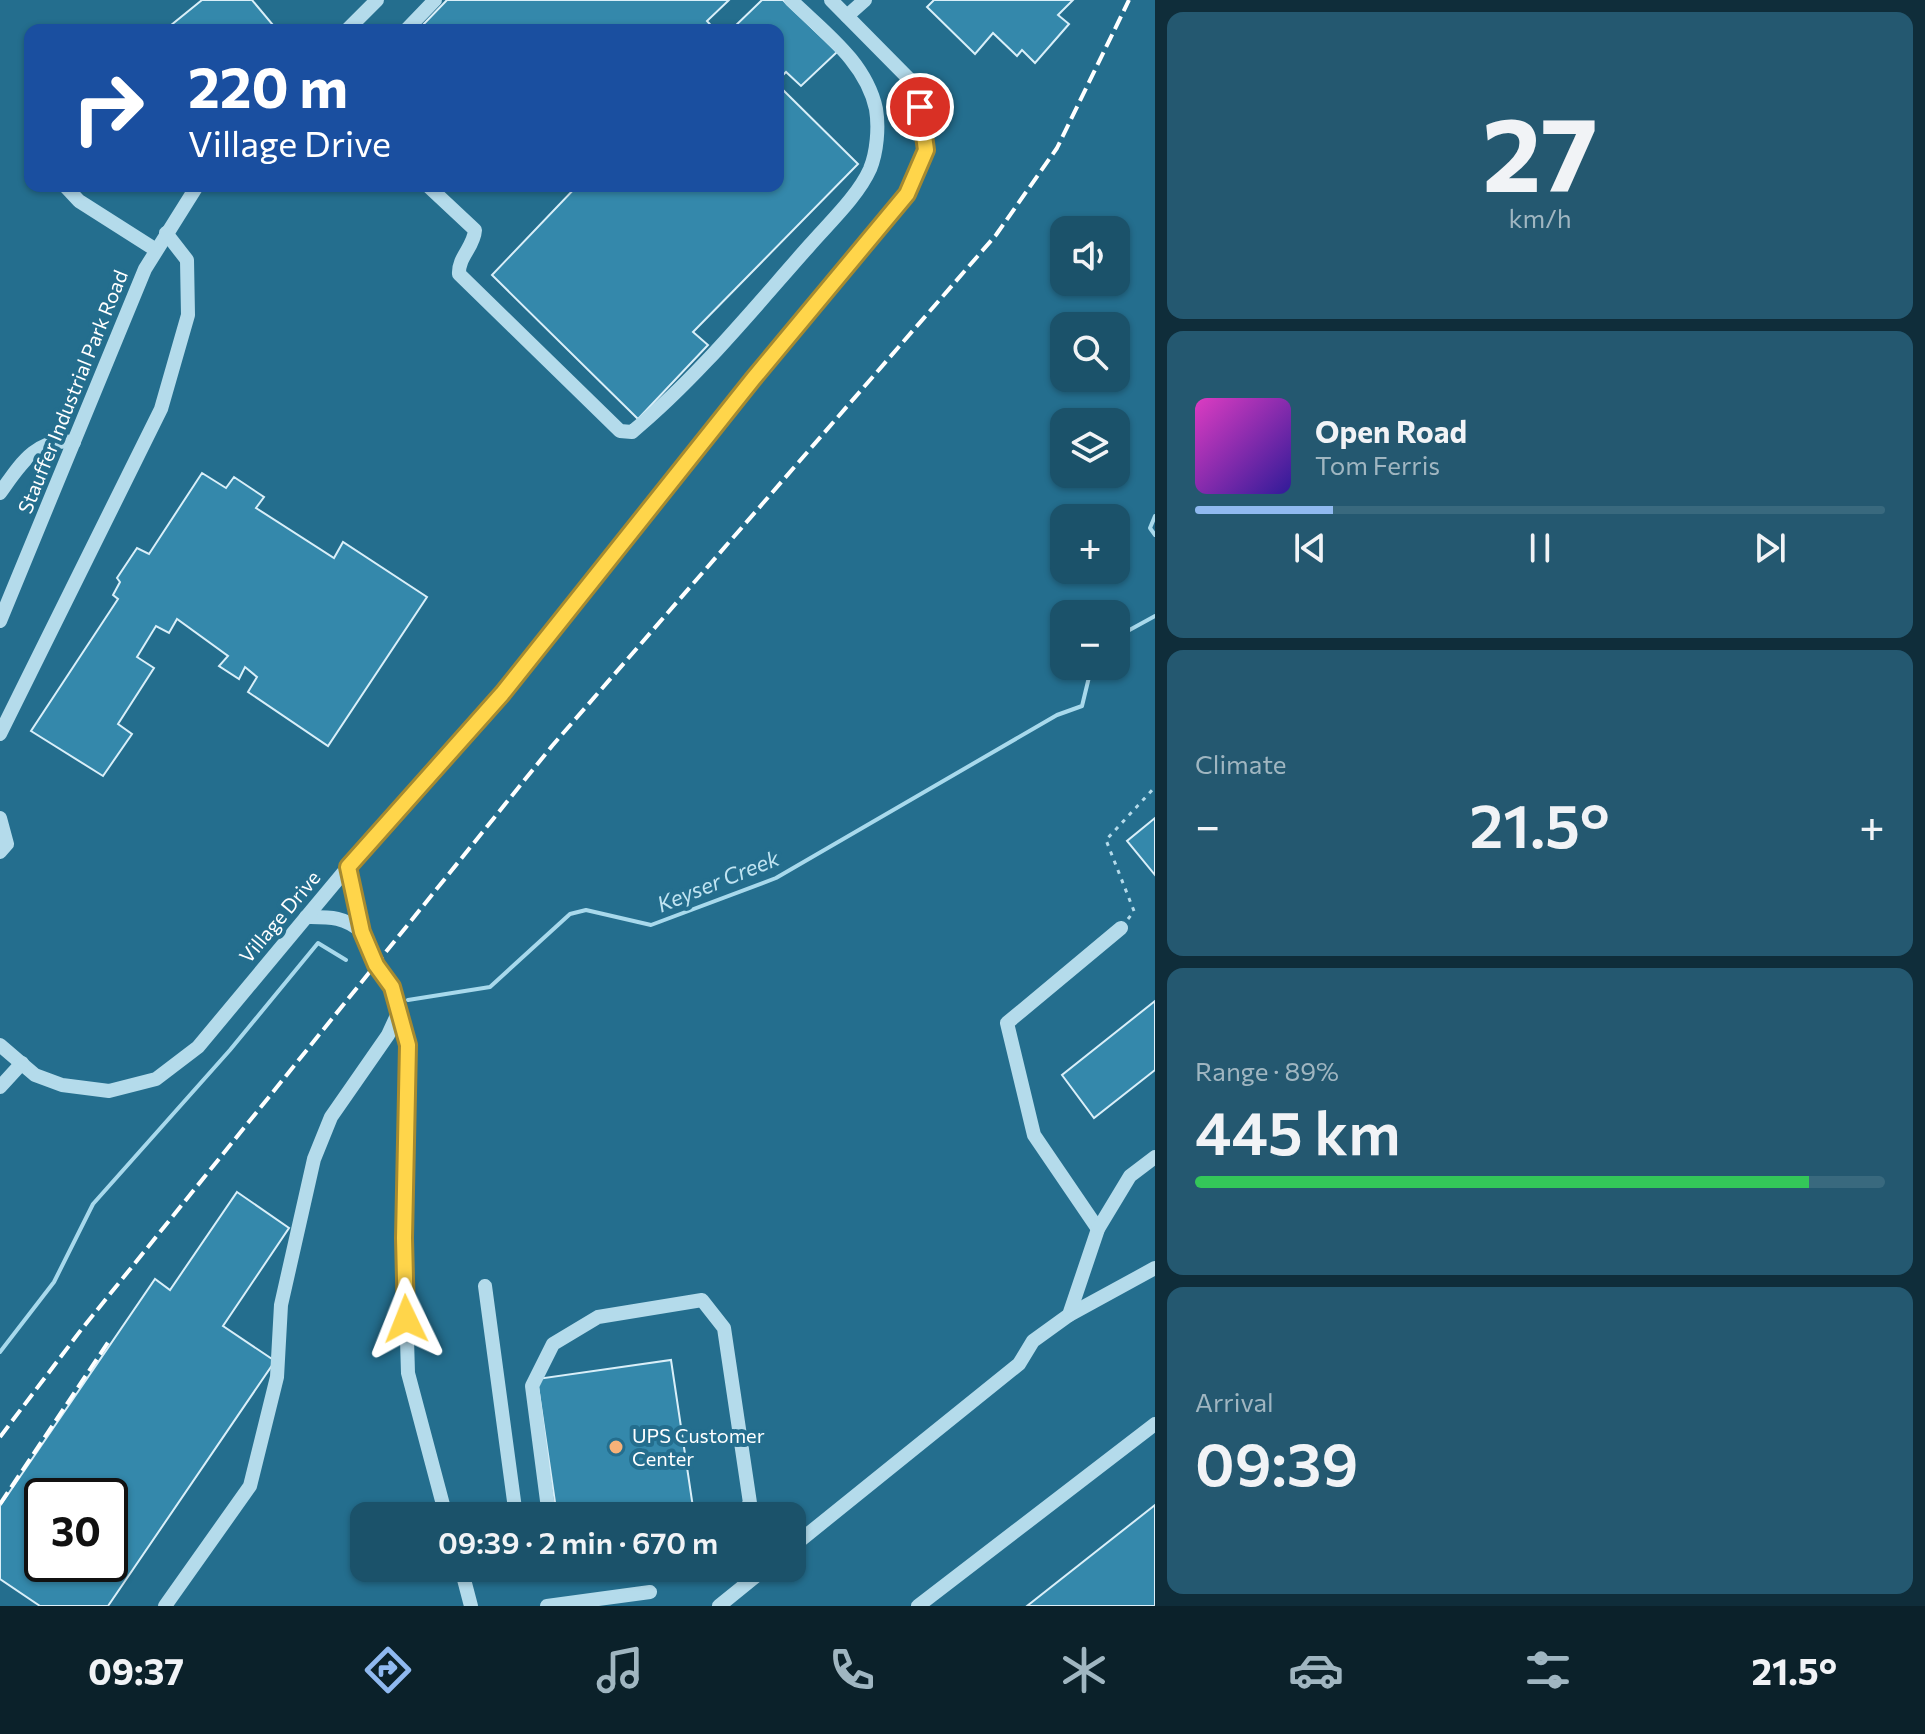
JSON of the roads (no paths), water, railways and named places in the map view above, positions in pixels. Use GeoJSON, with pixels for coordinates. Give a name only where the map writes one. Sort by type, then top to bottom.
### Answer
{"type":"FeatureCollection","features":[{"type":"Feature","properties":{"kind":"street"},"geometry":{"type":"LineString","coordinates":[[353,24],[377,0]]}},
{"type":"Feature","properties":{"kind":"street"},"geometry":{"type":"LineString","coordinates":[[412,24],[435,0]]}},
{"type":"Feature","properties":{"kind":"street"},"geometry":{"type":"LineString","coordinates":[[434,192],[475,230],[474,242],[459,265],[459,274],[627,434],[640,425],[719,346],[829,223],[869,172],[875,154],[877,112],[862,70],[791,0]]}},
{"type":"Feature","properties":{"kind":"street","name":"Village Drive"},"geometry":{"type":"LineString","coordinates":[[0,1045],[35,1075],[81,1089],[109,1091],[156,1079],[198,1047],[348,867],[502,694],[753,379],[907,194],[926,150],[913,83],[831,0]]}},
{"type":"Feature","properties":{"kind":"street"},"geometry":{"type":"LineString","coordinates":[[847,16],[865,0]]}},
{"type":"Feature","properties":{"kind":"street"},"geometry":{"type":"LineString","coordinates":[[862,70],[882,50]]}},
{"type":"Feature","properties":{"kind":"street"},"geometry":{"type":"LineString","coordinates":[[71,192],[79,201],[156,250]]}},
{"type":"Feature","properties":{"kind":"street","name":"Stauffer Industrial Park Road"},"geometry":{"type":"LineString","coordinates":[[0,621],[156,250],[193,192]]}},
{"type":"Feature","properties":{"kind":"street"},"geometry":{"type":"LineString","coordinates":[[0,734],[161,409],[188,315],[187,260],[166,233]]}},
{"type":"Feature","properties":{"kind":"street"},"geometry":{"type":"LineString","coordinates":[[0,493],[34,450],[59,440],[74,442]]}},
{"type":"Feature","properties":{"kind":"street"},"geometry":{"type":"LineString","coordinates":[[0,818],[7,844],[0,852]]}},
{"type":"Feature","properties":{"kind":"street"},"geometry":{"type":"LineString","coordinates":[[348,867],[362,932],[376,965],[392,987],[408,1045],[404,1238],[408,1373],[442,1502]]}},
{"type":"Feature","properties":{"kind":"street"},"geometry":{"type":"LineString","coordinates":[[306,917],[338,917],[362,932]]}},
{"type":"Feature","properties":{"kind":"street"},"geometry":{"type":"LineString","coordinates":[[1098,1229],[1034,1135],[1007,1023],[1121,928]]}},
{"type":"Feature","properties":{"kind":"street"},"geometry":{"type":"LineString","coordinates":[[165,1606],[250,1486],[277,1377],[281,1305],[314,1159],[331,1117],[388,1035],[399,1011]]}},
{"type":"Feature","properties":{"kind":"street"},"geometry":{"type":"LineString","coordinates":[[0,1087],[22,1063]]}},
{"type":"Feature","properties":{"kind":"street"},"geometry":{"type":"LineString","coordinates":[[1069,1315],[1098,1229],[1130,1176],[1155,1157]]}},
{"type":"Feature","properties":{"kind":"street"},"geometry":{"type":"LineString","coordinates":[[806,1536],[1019,1364],[1033,1341],[1069,1315],[1155,1268]]}},
{"type":"Feature","properties":{"kind":"street"},"geometry":{"type":"LineString","coordinates":[[485,1286],[514,1502]]}},
{"type":"Feature","properties":{"kind":"street"},"geometry":{"type":"LineString","coordinates":[[547,1502],[532,1386],[553,1344],[598,1317],[702,1300],[724,1328],[750,1502]]}},
{"type":"Feature","properties":{"kind":"street"},"geometry":{"type":"LineString","coordinates":[[918,1606],[1155,1424]]}},
{"type":"Feature","properties":{"kind":"street"},"geometry":{"type":"LineString","coordinates":[[466,1582],[471,1606]]}},
{"type":"Feature","properties":{"kind":"street"},"geometry":{"type":"LineString","coordinates":[[719,1606],[749,1582]]}},
{"type":"Feature","properties":{"kind":"street"},"geometry":{"type":"LineString","coordinates":[[547,1606],[650,1592]]}},
{"type":"Feature","properties":{"kind":"waterway","name":"Keyser Creek"},"geometry":{"type":"LineString","coordinates":[[1155,516],[1150,528],[1155,535]]}},
{"type":"Feature","properties":{"kind":"waterway","name":"Keyser Creek"},"geometry":{"type":"LineString","coordinates":[[1130,630],[1155,616]]}},
{"type":"Feature","properties":{"kind":"waterway","name":"Keyser Creek"},"geometry":{"type":"LineString","coordinates":[[408,1000],[490,987],[570,914],[586,910],[651,925],[776,878],[1057,715],[1082,706],[1088,680]]}},
{"type":"Feature","properties":{"kind":"waterway","name":"Keyser Creek"},"geometry":{"type":"LineString","coordinates":[[0,1352],[54,1282],[93,1204],[230,1050],[318,943],[346,960]]}},
{"type":"Feature","properties":{"kind":"railway"},"geometry":{"type":"LineString","coordinates":[[0,1437],[81,1330],[552,746],[996,235],[1057,148],[1129,0]]}},
{"type":"Feature","properties":{"kind":"railway"},"geometry":{"type":"LineString","coordinates":[[0,1504],[111,1338]]}},
{"type":"Feature","properties":{"kind":"place","name":"UPS Customer Center"},"geometry":{"type":"Point","coordinates":[616,1447]}}]}
